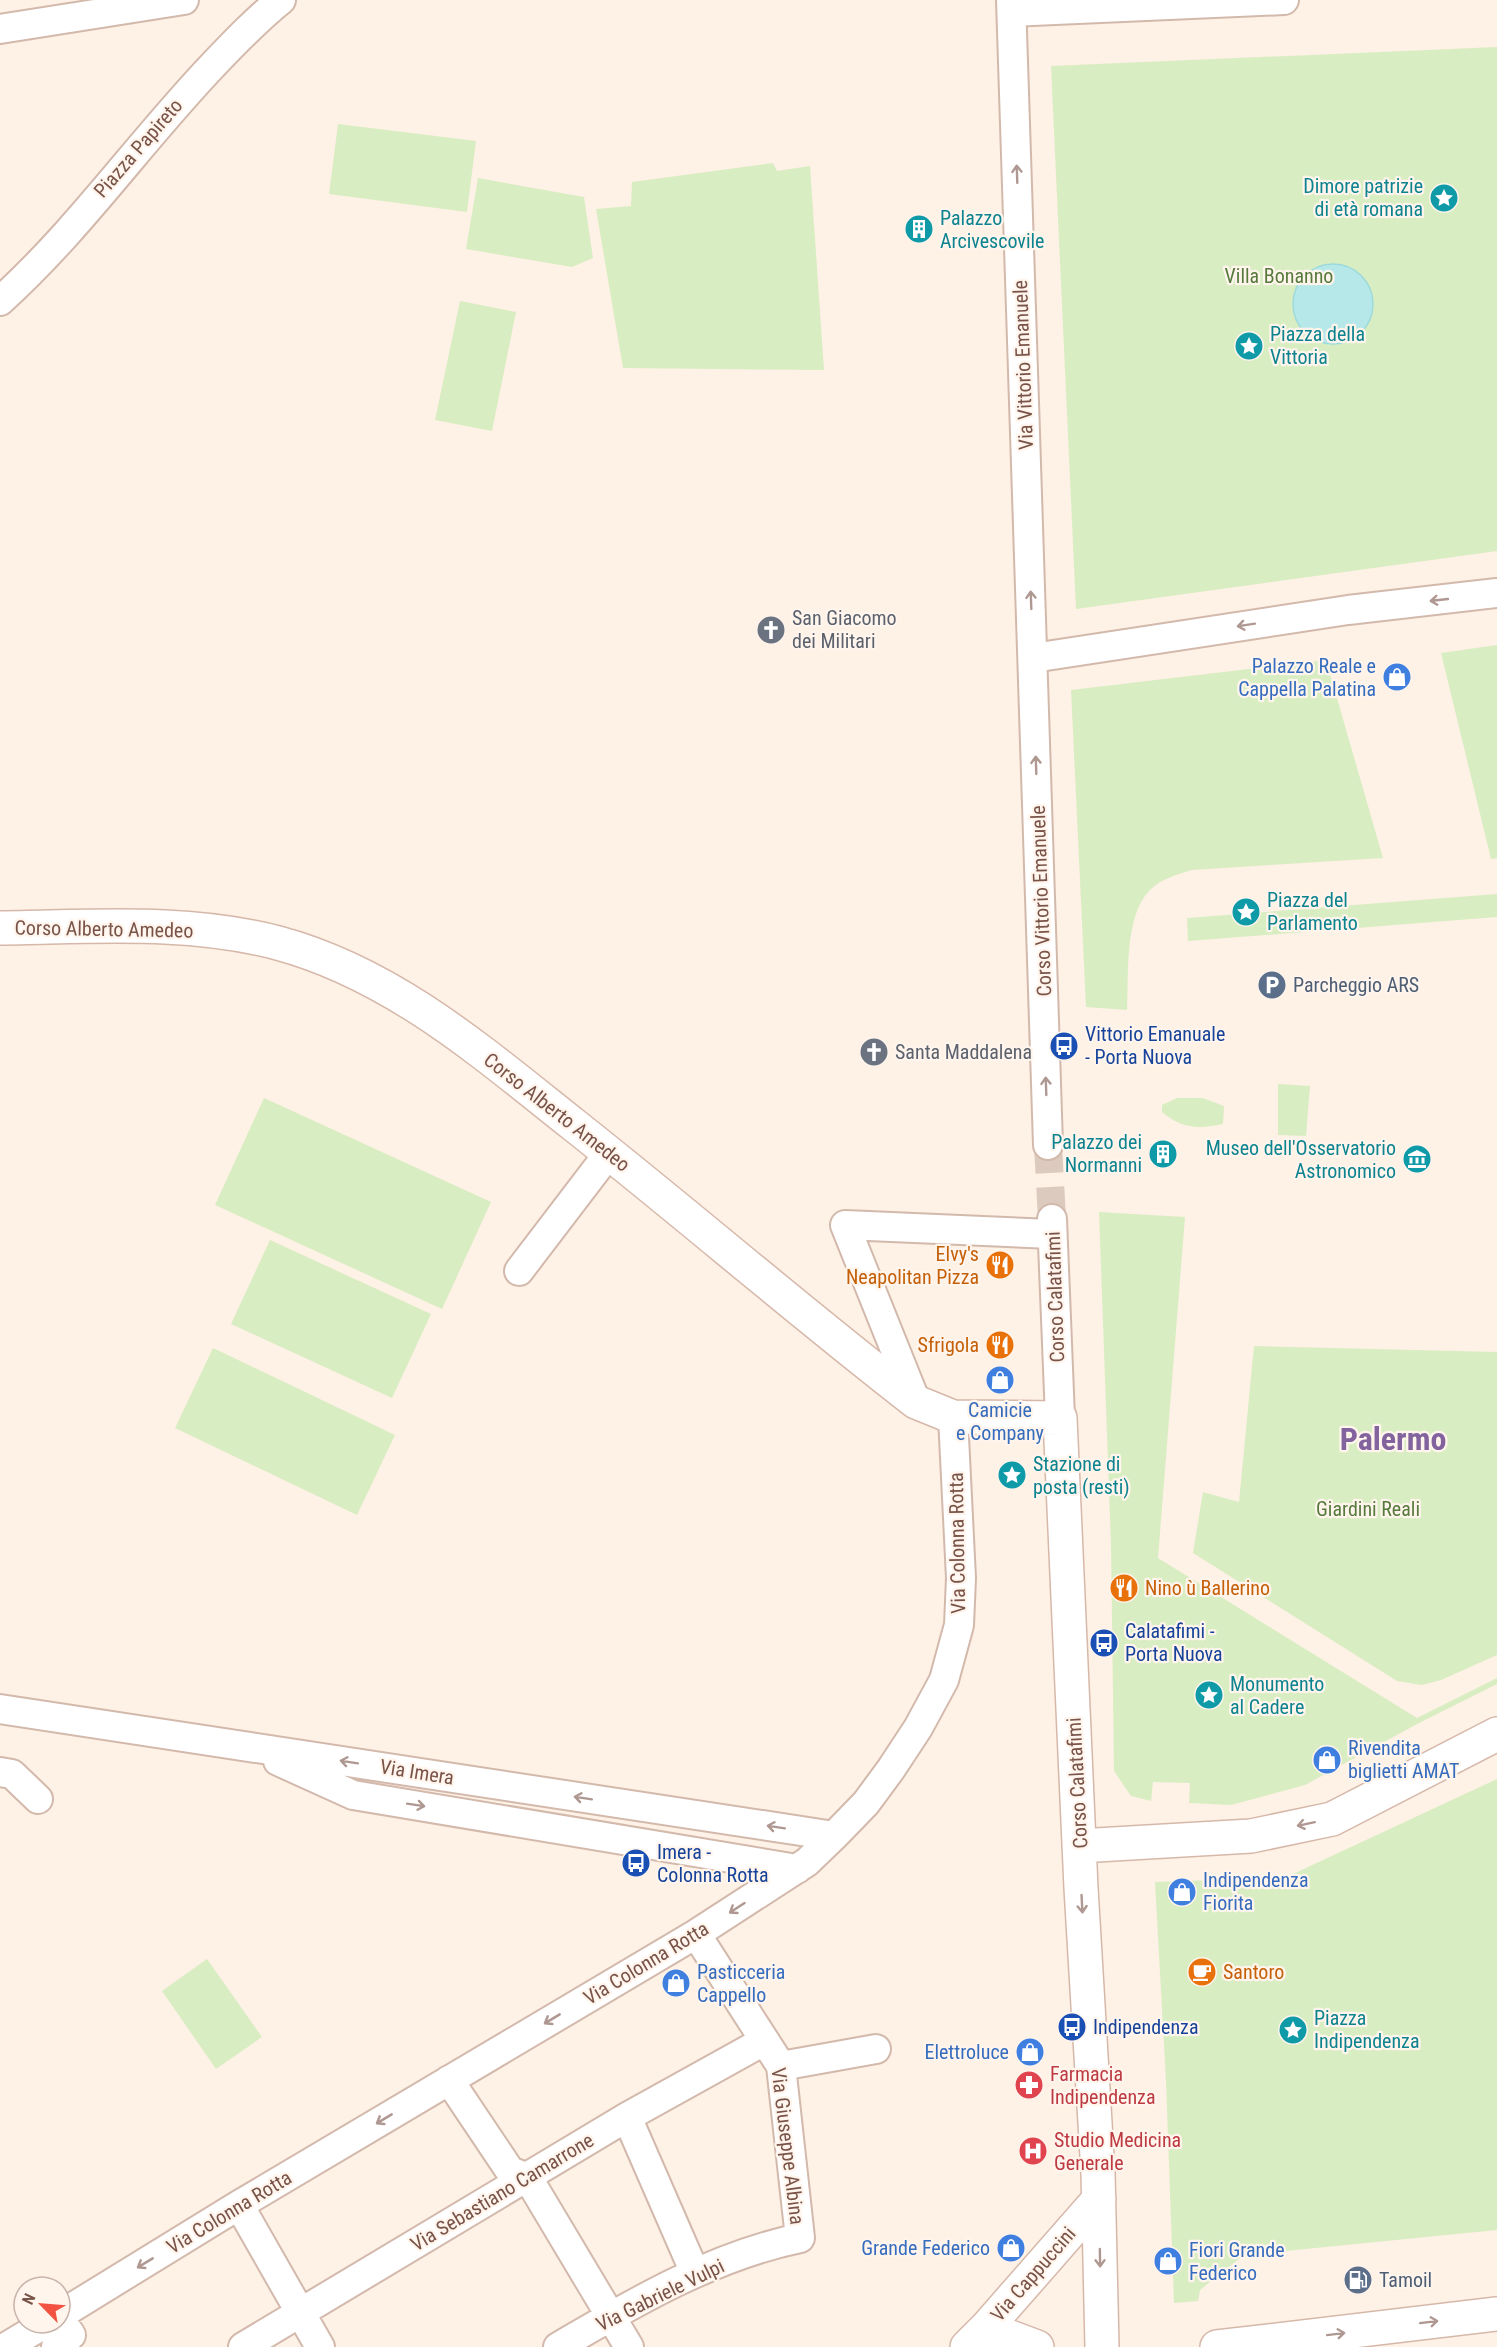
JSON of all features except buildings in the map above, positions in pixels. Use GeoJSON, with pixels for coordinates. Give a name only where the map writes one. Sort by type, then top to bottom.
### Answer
{"type":"FeatureCollection","features":[{"type":"Feature","properties":{"kind":"street"},"geometry":{"type":"LineString","coordinates":[[0,29],[141,3],[184,0]]}},
{"type":"Feature","properties":{"kind":"street","name":"Piazza Papireto"},"geometry":{"type":"LineString","coordinates":[[0,302],[31,274],[181,98],[260,16],[281,0]]}},
{"type":"Feature","properties":{"kind":"street"},"geometry":{"type":"LineString","coordinates":[[1012,6],[1284,0]]}},
{"type":"Feature","properties":{"kind":"street","name":"Via Vittorio Emanuele"},"geometry":{"type":"LineString","coordinates":[[1012,6],[1033,658]]}},
{"type":"Feature","properties":{"kind":"street"},"geometry":{"type":"LineString","coordinates":[[1033,658],[1348,610],[1497,593]]}},
{"type":"Feature","properties":{"kind":"street","name":"Corso Vittorio Emanuele"},"geometry":{"type":"LineString","coordinates":[[1033,658],[1048,1144]]}},
{"type":"Feature","properties":{"kind":"street","name":"Corso Alberto Amedeo"},"geometry":{"type":"LineString","coordinates":[[0,928],[172,927],[232,933],[278,943],[326,958],[371,979],[410,1002],[489,1058],[916,1402],[953,1418],[1060,1418]]}},
{"type":"Feature","properties":{"kind":"street"},"geometry":{"type":"LineString","coordinates":[[519,1271],[609,1153]]}},
{"type":"Feature","properties":{"kind":"street","name":"Corso Calatafimi"},"geometry":{"type":"LineString","coordinates":[[916,1402],[845,1225],[1052,1226],[1079,1846],[1099,2199],[1102,2347]]}},
{"type":"Feature","properties":{"kind":"street","name":"Via Colonna Rotta"},"geometry":{"type":"LineString","coordinates":[[72,2309],[239,2205],[696,1934],[807,1862],[834,1836],[866,1803],[891,1769],[918,1728],[944,1680],[959,1625],[961,1578],[953,1418]]}},
{"type":"Feature","properties":{"kind":"street","name":"Via Imera"},"geometry":{"type":"LineString","coordinates":[[0,1709],[834,1836]]}},
{"type":"Feature","properties":{"kind":"street"},"geometry":{"type":"LineString","coordinates":[[1079,1846],[1251,1836],[1332,1819],[1497,1734]]}},
{"type":"Feature","properties":{"kind":"street"},"geometry":{"type":"LineString","coordinates":[[243,1746],[353,1795],[797,1869]]}},
{"type":"Feature","properties":{"kind":"street"},"geometry":{"type":"LineString","coordinates":[[0,1772],[12,1774],[38,1799]]}},
{"type":"Feature","properties":{"kind":"street","name":"Via Giuseppe Albina"},"geometry":{"type":"LineString","coordinates":[[696,1934],[781,2066],[800,2238]]}},
{"type":"Feature","properties":{"kind":"street","name":"Via Sebastiano Camarrone"},"geometry":{"type":"LineString","coordinates":[[243,2347],[299,2311],[528,2178],[627,2117],[764,2041]]}},
{"type":"Feature","properties":{"kind":"street"},"geometry":{"type":"LineString","coordinates":[[781,2066],[876,2049]]}},
{"type":"Feature","properties":{"kind":"street"},"geometry":{"type":"LineString","coordinates":[[449,2080],[510,2171],[528,2178],[629,2347]]}},
{"type":"Feature","properties":{"kind":"street"},"geometry":{"type":"LineString","coordinates":[[627,2117],[694,2273]]}},
{"type":"Feature","properties":{"kind":"street","name":"Via Cappuccini"},"geometry":{"type":"LineString","coordinates":[[976,2337],[1099,2199]]}},
{"type":"Feature","properties":{"kind":"street"},"geometry":{"type":"LineString","coordinates":[[239,2205],[320,2347]]}},
{"type":"Feature","properties":{"kind":"street","name":"Via Gabriele Vulpi"},"geometry":{"type":"LineString","coordinates":[[558,2347],[694,2273],[780,2242],[800,2238]]}},
{"type":"Feature","properties":{"kind":"street"},"geometry":{"type":"LineString","coordinates":[[1217,2347],[1497,2314]]}},
{"type":"Feature","properties":{"kind":"street"},"geometry":{"type":"LineString","coordinates":[[6,2347],[26,2335]]}},
{"type":"Feature","properties":{"kind":"street"},"geometry":{"type":"LineString","coordinates":[[56,2347],[71,2335]]}},
{"type":"Feature","properties":{"kind":"street"},"geometry":{"type":"LineString","coordinates":[[976,2337],[1037,2347]]}},
{"type":"Feature","properties":{"kind":"green space","name":"Villa Bonanno"},"geometry":{"type":"Polygon","coordinates":[[[1497,47],[1497,551],[1076,609],[1051,66],[1497,47]]]}},
{"type":"Feature","properties":{"kind":"green space"},"geometry":{"type":"Polygon","coordinates":[[[338,124],[476,141],[467,212],[329,194],[338,124]]]}},
{"type":"Feature","properties":{"kind":"green space"},"geometry":{"type":"Polygon","coordinates":[[[773,163],[777,171],[810,166],[824,370],[623,368],[596,209],[631,206],[632,182],[773,163]]]}},
{"type":"Feature","properties":{"kind":"green space"},"geometry":{"type":"Polygon","coordinates":[[[478,178],[584,197],[593,258],[572,267],[466,249],[478,178]]]}},
{"type":"Feature","properties":{"kind":"green space"},"geometry":{"type":"Polygon","coordinates":[[[460,301],[516,312],[492,431],[435,420],[460,301]]]}},
{"type":"Feature","properties":{"kind":"green space"},"geometry":{"type":"Polygon","coordinates":[[[1497,645],[1497,858],[1491,859],[1441,653],[1497,645]]]}},
{"type":"Feature","properties":{"kind":"green space"},"geometry":{"type":"Polygon","coordinates":[[[1326,660],[1383,858],[1192,870],[1165,880],[1150,890],[1136,915],[1129,947],[1127,1010],[1086,1007],[1071,690],[1326,660]]]}},
{"type":"Feature","properties":{"kind":"green space"},"geometry":{"type":"Polygon","coordinates":[[[1497,894],[1497,917],[1188,941],[1187,918],[1497,894]]]}},
{"type":"Feature","properties":{"kind":"green space"},"geometry":{"type":"Polygon","coordinates":[[[1278,1084],[1310,1086],[1306,1136],[1278,1135],[1278,1084]]]}},
{"type":"Feature","properties":{"kind":"green space"},"geometry":{"type":"Polygon","coordinates":[[[264,1098],[491,1202],[442,1309],[215,1205],[264,1098]]]}},
{"type":"Feature","properties":{"kind":"green space"},"geometry":{"type":"Polygon","coordinates":[[[1177,1098],[1203,1098],[1224,1106],[1223,1124],[1198,1127],[1176,1122],[1162,1112],[1162,1105],[1177,1098]]]}},
{"type":"Feature","properties":{"kind":"green space"},"geometry":{"type":"Polygon","coordinates":[[[1099,1212],[1185,1217],[1158,1558],[1417,1718],[1497,1678],[1497,1684],[1305,1785],[1231,1805],[1189,1803],[1190,1783],[1153,1782],[1151,1801],[1131,1796],[1114,1771],[1111,1545],[1099,1212]]]}},
{"type":"Feature","properties":{"kind":"green space"},"geometry":{"type":"Polygon","coordinates":[[[270,1240],[431,1314],[392,1398],[231,1324],[270,1240]]]}},
{"type":"Feature","properties":{"kind":"green space","name":"Giardini Reali"},"geometry":{"type":"Polygon","coordinates":[[[1254,1346],[1497,1352],[1497,1655],[1441,1680],[1422,1685],[1397,1681],[1193,1553],[1203,1492],[1239,1502],[1254,1346]]]}},
{"type":"Feature","properties":{"kind":"green space"},"geometry":{"type":"Polygon","coordinates":[[[213,1348],[395,1435],[357,1515],[175,1428],[213,1348]]]}},
{"type":"Feature","properties":{"kind":"green space","name":"Piazza Indipendenza"},"geometry":{"type":"Polygon","coordinates":[[[1497,1779],[1497,2230],[1244,2255],[1200,2290],[1198,2301],[1174,2303],[1166,2081],[1155,1882],[1274,1878],[1293,1874],[1497,1779]]]}},
{"type":"Feature","properties":{"kind":"green space"},"geometry":{"type":"Polygon","coordinates":[[[207,1959],[262,2037],[216,2069],[162,1991],[207,1959]]]}},
{"type":"Feature","properties":{"kind":"water"},"geometry":{"type":"Polygon","coordinates":[[[1333,264],[1348,267],[1361,276],[1370,289],[1373,304],[1370,319],[1361,332],[1348,341],[1333,344],[1318,341],[1305,332],[1296,319],[1293,304],[1296,289],[1305,276],[1318,267],[1333,264]]]}},
{"type":"Feature","properties":{"kind":"tunnel"},"geometry":{"type":"LineString","coordinates":[[1048,1145],[1052,1219]]}},
{"type":"Feature","properties":{"kind":"place","name":"Dimore patrizie di età romana"},"geometry":{"type":"Point","coordinates":[1444,198]}},
{"type":"Feature","properties":{"kind":"place","name":"Palazzo Arcivescovile"},"geometry":{"type":"Point","coordinates":[919,229]}},
{"type":"Feature","properties":{"kind":"place","name":"Piazza della Vittoria"},"geometry":{"type":"Point","coordinates":[1249,346]}},
{"type":"Feature","properties":{"kind":"place","name":"San Giacomo dei Militari"},"geometry":{"type":"Point","coordinates":[771,630]}},
{"type":"Feature","properties":{"kind":"place","name":"Palazzo Reale e Cappella Palatina"},"geometry":{"type":"Point","coordinates":[1397,677]}},
{"type":"Feature","properties":{"kind":"place","name":"Piazza del Parlamento"},"geometry":{"type":"Point","coordinates":[1246,912]}},
{"type":"Feature","properties":{"kind":"place","name":"Parcheggio ARS"},"geometry":{"type":"Point","coordinates":[1272,985]}},
{"type":"Feature","properties":{"kind":"place","name":"Vittorio Emanuale - Porta Nuova"},"geometry":{"type":"Point","coordinates":[1064,1046]}},
{"type":"Feature","properties":{"kind":"place","name":"Santa Maddalena"},"geometry":{"type":"Point","coordinates":[874,1052]}},
{"type":"Feature","properties":{"kind":"place","name":"Palazzo dei Normanni"},"geometry":{"type":"Point","coordinates":[1163,1154]}},
{"type":"Feature","properties":{"kind":"place","name":"Museo dell'Osservatorio Astronomico"},"geometry":{"type":"Point","coordinates":[1417,1159]}},
{"type":"Feature","properties":{"kind":"place","name":"Elvy's Neapolitan Pizza"},"geometry":{"type":"Point","coordinates":[1000,1265]}},
{"type":"Feature","properties":{"kind":"place","name":"Sfrigola"},"geometry":{"type":"Point","coordinates":[1000,1345]}},
{"type":"Feature","properties":{"kind":"place","name":"Camicie e Company"},"geometry":{"type":"Point","coordinates":[1000,1380]}},
{"type":"Feature","properties":{"kind":"place","name":"Stazione di posta (resti)"},"geometry":{"type":"Point","coordinates":[1012,1475]}},
{"type":"Feature","properties":{"kind":"place","name":"Nino ù Ballerino"},"geometry":{"type":"Point","coordinates":[1124,1588]}},
{"type":"Feature","properties":{"kind":"place","name":"Calatafimi - Porta Nuova"},"geometry":{"type":"Point","coordinates":[1104,1643]}},
{"type":"Feature","properties":{"kind":"place","name":"Monumento al Cadere"},"geometry":{"type":"Point","coordinates":[1209,1695]}},
{"type":"Feature","properties":{"kind":"place","name":"Rivendita biglietti AMAT"},"geometry":{"type":"Point","coordinates":[1327,1760]}},
{"type":"Feature","properties":{"kind":"place","name":"Imera - Colonna Rotta"},"geometry":{"type":"Point","coordinates":[636,1863]}},
{"type":"Feature","properties":{"kind":"place","name":"Indipendenza Fiorita"},"geometry":{"type":"Point","coordinates":[1182,1892]}},
{"type":"Feature","properties":{"kind":"place","name":"Santoro"},"geometry":{"type":"Point","coordinates":[1202,1972]}},
{"type":"Feature","properties":{"kind":"place","name":"Pasticceria Cappello"},"geometry":{"type":"Point","coordinates":[676,1983]}},
{"type":"Feature","properties":{"kind":"place","name":"Indipendenza"},"geometry":{"type":"Point","coordinates":[1072,2027]}},
{"type":"Feature","properties":{"kind":"place","name":"Piazza Indipendenza"},"geometry":{"type":"Point","coordinates":[1293,2030]}},
{"type":"Feature","properties":{"kind":"place","name":"Elettroluce"},"geometry":{"type":"Point","coordinates":[1030,2052]}},
{"type":"Feature","properties":{"kind":"place","name":"Farmacia Indipendenza"},"geometry":{"type":"Point","coordinates":[1029,2085]}},
{"type":"Feature","properties":{"kind":"place","name":"Studio Medicina Generale"},"geometry":{"type":"Point","coordinates":[1033,2151]}},
{"type":"Feature","properties":{"kind":"place","name":"Grande Federico"},"geometry":{"type":"Point","coordinates":[1011,2248]}},
{"type":"Feature","properties":{"kind":"place","name":"Fiori Grande Federico"},"geometry":{"type":"Point","coordinates":[1168,2261]}},
{"type":"Feature","properties":{"kind":"place","name":"Tamoil"},"geometry":{"type":"Point","coordinates":[1358,2280]}},
{"type":"Feature","properties":{"kind":"district","name":"Palermo"},"geometry":{"type":"Point","coordinates":[1393,1439]}}]}
